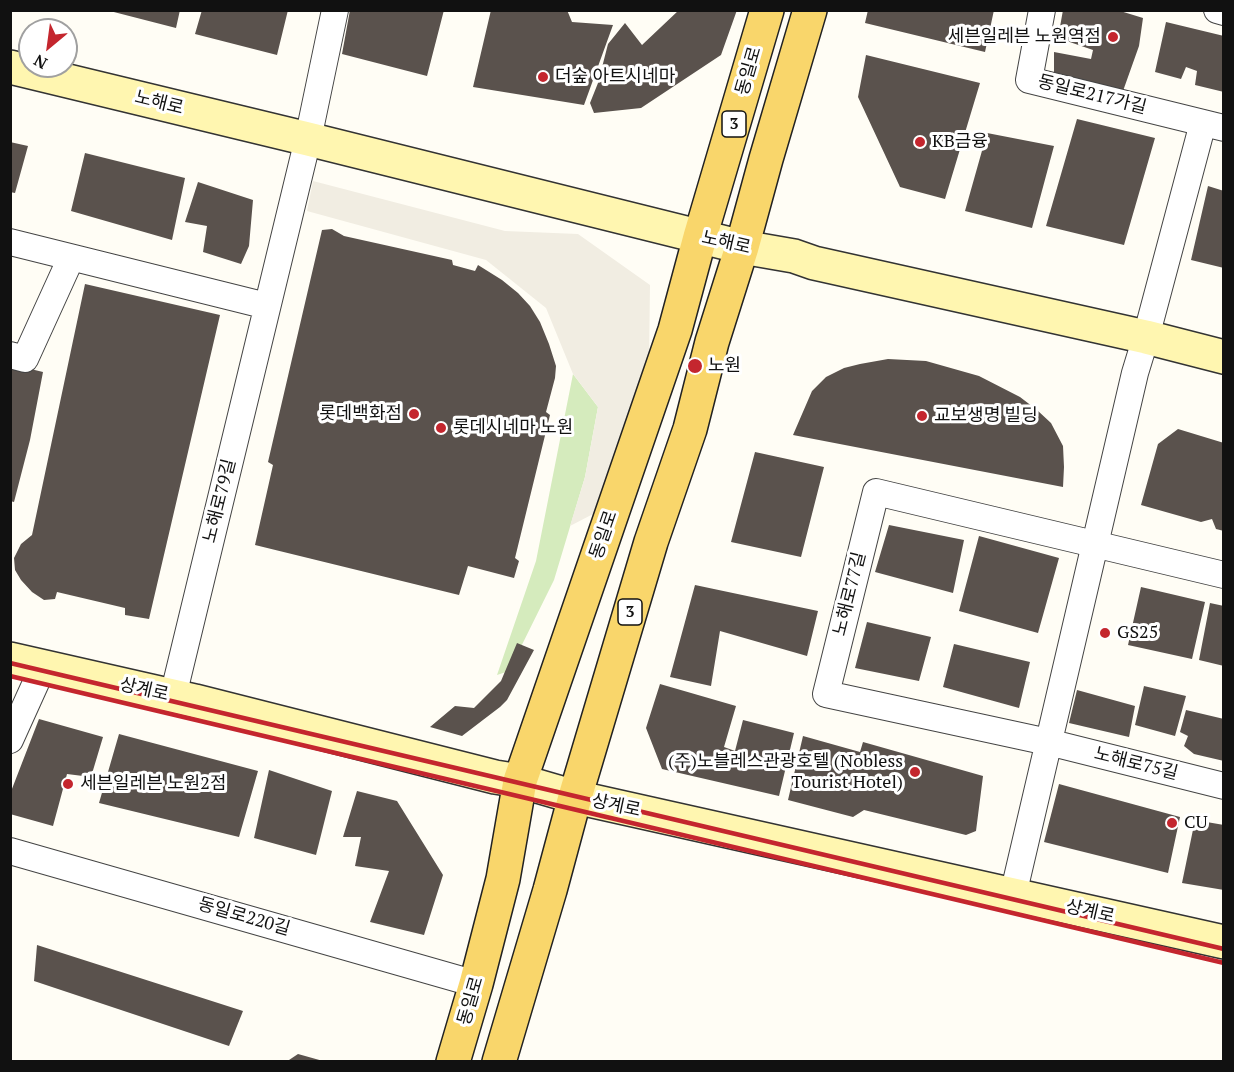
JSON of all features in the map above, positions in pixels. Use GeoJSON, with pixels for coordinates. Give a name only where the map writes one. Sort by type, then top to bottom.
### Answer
{"type":"FeatureCollection","features":[{"type":"Feature","properties":{"kind":"main road","name":"동일로"},"geometry":{"type":"LineString","coordinates":[[453,1062],[503,879],[520,782],[675,330],[767,10]]}},
{"type":"Feature","properties":{"kind":"main road","name":"3"},"geometry":{"type":"LineString","coordinates":[[500,1062],[575,797],[651,542],[690,429],[712,342],[742,247],[810,10]]}},
{"type":"Feature","properties":{"kind":"main road","name":"노해로"},"geometry":{"type":"LineString","coordinates":[[10,67],[700,237],[794,256],[814,263],[1146,337],[1224,357]]}},
{"type":"Feature","properties":{"kind":"main road","name":"상계로"},"geometry":{"type":"LineString","coordinates":[[10,659],[173,696],[575,797],[1224,942]]}},
{"type":"Feature","properties":{"kind":"street"},"geometry":{"type":"LineString","coordinates":[[308,139],[335,10]]}},
{"type":"Feature","properties":{"kind":"street","name":"동일로217가길"},"geometry":{"type":"LineString","coordinates":[[1042,10],[1029,80],[1213,125]]}},
{"type":"Feature","properties":{"kind":"street"},"geometry":{"type":"LineString","coordinates":[[1218,10],[1224,12]]}},
{"type":"Feature","properties":{"kind":"street"},"geometry":{"type":"LineString","coordinates":[[1013,895],[1135,373],[1213,125]]}},
{"type":"Feature","properties":{"kind":"street","name":"노해로79길"},"geometry":{"type":"LineString","coordinates":[[173,696],[308,139]]}},
{"type":"Feature","properties":{"kind":"street"},"geometry":{"type":"LineString","coordinates":[[10,242],[267,306]]}},
{"type":"Feature","properties":{"kind":"street"},"geometry":{"type":"LineString","coordinates":[[10,355],[25,359],[71,258]]}},
{"type":"Feature","properties":{"kind":"street","name":"노해로77길"},"geometry":{"type":"LineString","coordinates":[[1048,742],[826,694],[876,492],[1095,544]]}},
{"type":"Feature","properties":{"kind":"street"},"geometry":{"type":"LineString","coordinates":[[1095,544],[1224,575]]}},
{"type":"Feature","properties":{"kind":"street"},"geometry":{"type":"LineString","coordinates":[[10,740],[43,667]]}},
{"type":"Feature","properties":{"kind":"street","name":"노해로75길"},"geometry":{"type":"LineString","coordinates":[[1048,742],[1224,786]]}},
{"type":"Feature","properties":{"kind":"street","name":"동일로220길"},"geometry":{"type":"LineString","coordinates":[[10,851],[476,984]]}},
{"type":"Feature","properties":{"kind":"green space"},"geometry":{"type":"Polygon","coordinates":[[[573,374],[598,407],[585,477],[554,580],[509,671],[497,675],[536,561],[573,374]]]}},
{"type":"Feature","properties":{"kind":"shaded area"},"geometry":{"type":"Polygon","coordinates":[[[313,181],[505,231],[578,234],[650,285],[649,361],[595,513],[570,526],[585,477],[598,407],[573,374],[546,308],[486,260],[307,211],[313,181]]]}},
{"type":"Feature","properties":{"kind":"building"},"geometry":{"type":"Polygon","coordinates":[[[106,10],[180,10],[176,28],[106,10]]]}},
{"type":"Feature","properties":{"kind":"building"},"geometry":{"type":"Polygon","coordinates":[[[202,10],[288,10],[277,55],[195,34],[202,10]]]}},
{"type":"Feature","properties":{"kind":"building"},"geometry":{"type":"Polygon","coordinates":[[[350,10],[444,10],[427,76],[342,54],[350,10]]]}},
{"type":"Feature","properties":{"kind":"building"},"geometry":{"type":"Polygon","coordinates":[[[491,10],[567,10],[572,22],[613,25],[584,105],[473,87],[491,10]]]}},
{"type":"Feature","properties":{"kind":"building"},"geometry":{"type":"Polygon","coordinates":[[[679,10],[737,10],[721,55],[641,108],[594,113],[590,103],[598,83],[608,44],[625,23],[642,45],[679,10]]]}},
{"type":"Feature","properties":{"kind":"building"},"geometry":{"type":"Polygon","coordinates":[[[868,10],[994,10],[985,52],[865,23],[868,10]]]}},
{"type":"Feature","properties":{"kind":"building"},"geometry":{"type":"Polygon","coordinates":[[[1063,10],[1117,10],[1143,18],[1139,46],[1123,91],[1054,73],[1054,52],[1091,59],[1093,50],[1058,38],[1063,10]]]}},
{"type":"Feature","properties":{"kind":"building"},"geometry":{"type":"Polygon","coordinates":[[[1166,22],[1224,36],[1224,92],[1195,85],[1197,71],[1186,67],[1181,79],[1155,72],[1166,22]]]}},
{"type":"Feature","properties":{"kind":"building","name":"KB금융"},"geometry":{"type":"Polygon","coordinates":[[[866,55],[980,83],[945,199],[900,187],[858,97],[866,55]]]}},
{"type":"Feature","properties":{"kind":"building"},"geometry":{"type":"Polygon","coordinates":[[[1077,119],[1155,138],[1124,245],[1046,226],[1077,119]]]}},
{"type":"Feature","properties":{"kind":"building"},"geometry":{"type":"Polygon","coordinates":[[[987,133],[1054,146],[1032,228],[965,211],[987,133]]]}},
{"type":"Feature","properties":{"kind":"building"},"geometry":{"type":"Polygon","coordinates":[[[10,142],[28,146],[15,193],[10,192],[10,142]]]}},
{"type":"Feature","properties":{"kind":"building"},"geometry":{"type":"Polygon","coordinates":[[[85,153],[185,178],[172,240],[71,211],[85,153]]]}},
{"type":"Feature","properties":{"kind":"building"},"geometry":{"type":"Polygon","coordinates":[[[198,182],[253,200],[249,246],[241,264],[203,252],[207,226],[185,222],[198,182]]]}},
{"type":"Feature","properties":{"kind":"building"},"geometry":{"type":"Polygon","coordinates":[[[1208,186],[1224,191],[1224,268],[1191,260],[1208,186]]]}},
{"type":"Feature","properties":{"kind":"building","name":"롯데백화점"},"geometry":{"type":"Polygon","coordinates":[[[332,229],[344,236],[452,260],[453,265],[475,271],[478,265],[518,293],[540,322],[556,366],[555,378],[546,412],[550,415],[515,558],[519,561],[514,578],[468,566],[459,595],[255,545],[273,465],[268,462],[322,230],[332,229]]]}},
{"type":"Feature","properties":{"kind":"building"},"geometry":{"type":"Polygon","coordinates":[[[85,284],[220,315],[149,619],[125,615],[125,608],[57,592],[55,599],[44,600],[32,592],[15,570],[14,558],[21,544],[32,535],[85,284]]]}},
{"type":"Feature","properties":{"kind":"building","name":"교보생명 빌딩"},"geometry":{"type":"Polygon","coordinates":[[[888,359],[926,361],[979,376],[1020,397],[1051,423],[1063,446],[1063,487],[793,435],[812,391],[826,377],[844,368],[888,359]]]}},
{"type":"Feature","properties":{"kind":"building"},"geometry":{"type":"Polygon","coordinates":[[[10,364],[43,372],[30,440],[14,502],[10,501],[10,364]]]}},
{"type":"Feature","properties":{"kind":"building"},"geometry":{"type":"Polygon","coordinates":[[[1178,429],[1224,443],[1224,531],[1216,529],[1212,519],[1201,522],[1141,505],[1158,444],[1178,429]]]}},
{"type":"Feature","properties":{"kind":"building"},"geometry":{"type":"Polygon","coordinates":[[[755,452],[824,467],[801,557],[731,542],[755,452]]]}},
{"type":"Feature","properties":{"kind":"building"},"geometry":{"type":"Polygon","coordinates":[[[889,525],[964,540],[953,593],[875,572],[889,525]]]}},
{"type":"Feature","properties":{"kind":"building"},"geometry":{"type":"Polygon","coordinates":[[[979,536],[1059,558],[1038,633],[959,611],[979,536]]]}},
{"type":"Feature","properties":{"kind":"building"},"geometry":{"type":"Polygon","coordinates":[[[695,585],[818,611],[807,656],[720,631],[711,686],[670,677],[695,585]]]}},
{"type":"Feature","properties":{"kind":"building"},"geometry":{"type":"Polygon","coordinates":[[[1141,587],[1205,602],[1192,659],[1128,645],[1141,587]]]}},
{"type":"Feature","properties":{"kind":"building"},"geometry":{"type":"Polygon","coordinates":[[[1210,603],[1224,606],[1224,666],[1199,660],[1210,603]]]}},
{"type":"Feature","properties":{"kind":"building"},"geometry":{"type":"Polygon","coordinates":[[[867,622],[931,637],[919,681],[855,668],[867,622]]]}},
{"type":"Feature","properties":{"kind":"building"},"geometry":{"type":"Polygon","coordinates":[[[517,643],[534,650],[507,700],[500,707],[462,736],[430,727],[455,706],[474,708],[501,681],[517,643]]]}},
{"type":"Feature","properties":{"kind":"building"},"geometry":{"type":"Polygon","coordinates":[[[954,644],[1030,662],[1019,708],[943,687],[954,644]]]}},
{"type":"Feature","properties":{"kind":"building"},"geometry":{"type":"Polygon","coordinates":[[[660,684],[736,706],[724,747],[735,751],[743,720],[794,733],[779,796],[662,769],[646,728],[660,684]]]}},
{"type":"Feature","properties":{"kind":"building"},"geometry":{"type":"Polygon","coordinates":[[[1144,686],[1186,696],[1175,736],[1135,725],[1144,686]]]}},
{"type":"Feature","properties":{"kind":"building"},"geometry":{"type":"Polygon","coordinates":[[[1077,690],[1135,706],[1129,737],[1069,723],[1077,690]]]}},
{"type":"Feature","properties":{"kind":"building"},"geometry":{"type":"Polygon","coordinates":[[[1186,710],[1224,719],[1224,761],[1194,754],[1184,746],[1188,736],[1180,732],[1186,710]]]}},
{"type":"Feature","properties":{"kind":"building"},"geometry":{"type":"Polygon","coordinates":[[[39,719],[103,737],[91,777],[67,774],[53,826],[10,814],[10,794],[39,719]]]}},
{"type":"Feature","properties":{"kind":"building"},"geometry":{"type":"Polygon","coordinates":[[[119,734],[258,771],[239,837],[99,803],[119,734]]]}},
{"type":"Feature","properties":{"kind":"building"},"geometry":{"type":"Polygon","coordinates":[[[803,736],[860,752],[863,742],[983,776],[976,831],[966,835],[864,810],[853,817],[788,800],[803,736]]]}},
{"type":"Feature","properties":{"kind":"building"},"geometry":{"type":"Polygon","coordinates":[[[269,770],[332,791],[316,855],[254,838],[269,770]]]}},
{"type":"Feature","properties":{"kind":"building"},"geometry":{"type":"Polygon","coordinates":[[[1059,784],[1180,817],[1168,873],[1044,842],[1059,784]]]}},
{"type":"Feature","properties":{"kind":"building"},"geometry":{"type":"Polygon","coordinates":[[[357,791],[397,801],[443,875],[424,935],[370,922],[389,871],[355,866],[361,837],[343,837],[357,791]]]}},
{"type":"Feature","properties":{"kind":"building"},"geometry":{"type":"Polygon","coordinates":[[[1195,820],[1224,825],[1224,890],[1182,883],[1195,820]]]}},
{"type":"Feature","properties":{"kind":"building"},"geometry":{"type":"Polygon","coordinates":[[[37,945],[243,1011],[229,1046],[34,981],[37,945]]]}},
{"type":"Feature","properties":{"kind":"building"},"geometry":{"type":"Polygon","coordinates":[[[298,1054],[323,1061],[286,1062],[298,1054]]]}},
{"type":"Feature","properties":{"kind":"railway"},"geometry":{"type":"LineString","coordinates":[[10,663],[1224,949]]}},
{"type":"Feature","properties":{"kind":"railway"},"geometry":{"type":"LineString","coordinates":[[10,676],[1224,963]]}},
{"type":"Feature","properties":{"kind":"place","name":"세븐일레븐 노원역점"},"geometry":{"type":"Point","coordinates":[1113,37]}},
{"type":"Feature","properties":{"kind":"place","name":"더숲 아트시네마"},"geometry":{"type":"Point","coordinates":[543,77]}},
{"type":"Feature","properties":{"kind":"place","name":"KB금융"},"geometry":{"type":"Point","coordinates":[920,142]}},
{"type":"Feature","properties":{"kind":"place","name":"노원"},"geometry":{"type":"Point","coordinates":[695,366]}},
{"type":"Feature","properties":{"kind":"place","name":"롯데백화점"},"geometry":{"type":"Point","coordinates":[414,414]}},
{"type":"Feature","properties":{"kind":"place","name":"교보생명 빌딩"},"geometry":{"type":"Point","coordinates":[922,416]}},
{"type":"Feature","properties":{"kind":"place","name":"롯데시네마 노원"},"geometry":{"type":"Point","coordinates":[441,428]}},
{"type":"Feature","properties":{"kind":"place","name":"GS25"},"geometry":{"type":"Point","coordinates":[1105,633]}},
{"type":"Feature","properties":{"kind":"place","name":"(주)노블레스관광호텔 (Nobless Tourist Hotel)"},"geometry":{"type":"Point","coordinates":[915,772]}},
{"type":"Feature","properties":{"kind":"place","name":"세븐일레븐 노원2점"},"geometry":{"type":"Point","coordinates":[68,784]}},
{"type":"Feature","properties":{"kind":"place","name":"CU"},"geometry":{"type":"Point","coordinates":[1172,823]}}]}
